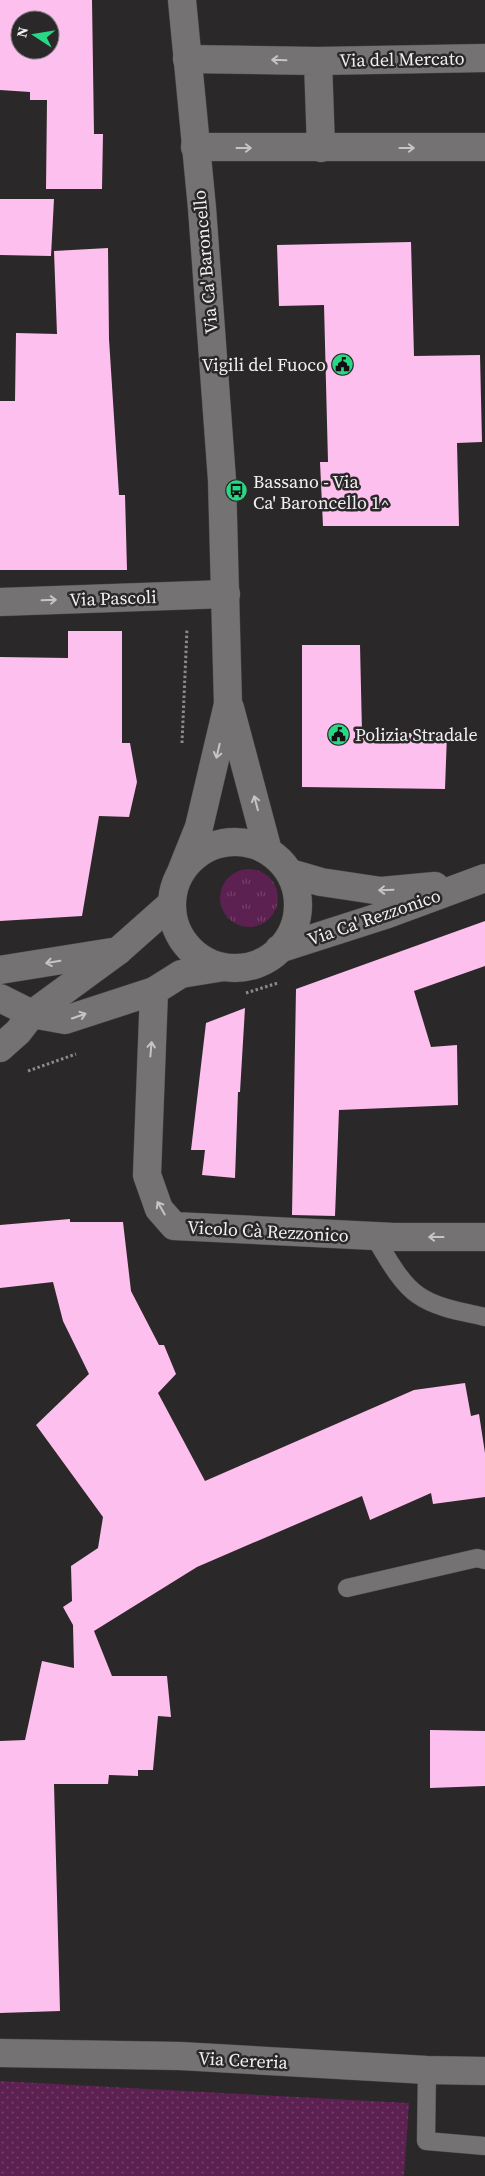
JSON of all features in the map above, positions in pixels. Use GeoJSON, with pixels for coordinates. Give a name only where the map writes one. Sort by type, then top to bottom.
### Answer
{"type":"FeatureCollection","features":[{"type":"Feature","properties":{"kind":"main road","name":"Via Ca' Baroncello"},"geometry":{"type":"LineString","coordinates":[[182,0],[202,208],[222,480],[228,704],[268,851]]}},
{"type":"Feature","properties":{"kind":"main road","name":"Via del Mercato"},"geometry":{"type":"LineString","coordinates":[[187,58],[318,61],[485,58]]}},
{"type":"Feature","properties":{"kind":"main road","name":"Via del Mercato"},"geometry":{"type":"LineString","coordinates":[[318,61],[321,148]]}},
{"type":"Feature","properties":{"kind":"main road"},"geometry":{"type":"LineString","coordinates":[[196,147],[485,148]]}},
{"type":"Feature","properties":{"kind":"main road","name":"Via Pascoli"},"geometry":{"type":"LineString","coordinates":[[0,602],[226,594]]}},
{"type":"Feature","properties":{"kind":"main road","name":"Via Ca' Baroncello"},"geometry":{"type":"LineString","coordinates":[[181,872],[199,826],[228,704]]}},
{"type":"Feature","properties":{"kind":"main road","name":"Via Ca' Rezzonico"},"geometry":{"type":"LineString","coordinates":[[230,842],[250,843],[268,851],[280,860],[290,873],[296,888],[298,905],[296,921],[290,936],[279,949],[263,961],[244,967],[224,967],[206,961],[190,948],[178,932],[171,904],[181,872],[194,857],[211,846],[230,842]]}},
{"type":"Feature","properties":{"kind":"main road","name":"Via Ca' Rezzonico"},"geometry":{"type":"LineString","coordinates":[[290,873],[321,882],[381,891],[477,881]]}},
{"type":"Feature","properties":{"kind":"main road","name":"Via Ca' Rezzonico"},"geometry":{"type":"LineString","coordinates":[[279,949],[385,915],[477,881]]}},
{"type":"Feature","properties":{"kind":"main road"},"geometry":{"type":"LineString","coordinates":[[0,1048],[18,1032],[32,1014],[118,951],[171,904]]}},
{"type":"Feature","properties":{"kind":"main road"},"geometry":{"type":"LineString","coordinates":[[0,970],[118,951]]}},
{"type":"Feature","properties":{"kind":"main road"},"geometry":{"type":"LineString","coordinates":[[0,998],[32,1014],[65,1020],[154,991],[180,974],[224,967]]}},
{"type":"Feature","properties":{"kind":"main road","name":"Vicolo Cà Rezzonico"},"geometry":{"type":"LineString","coordinates":[[154,991],[147,1175],[159,1209],[174,1226],[374,1236],[485,1237]]}},
{"type":"Feature","properties":{"kind":"main road","name":"Via Cereria"},"geometry":{"type":"LineString","coordinates":[[0,2053],[180,2056],[428,2070],[485,2071]]}},
{"type":"Feature","properties":{"kind":"lane"},"geometry":{"type":"LineString","coordinates":[[374,1236],[392,1267],[418,1296],[442,1306],[485,1317]]}},
{"type":"Feature","properties":{"kind":"lane"},"geometry":{"type":"LineString","coordinates":[[347,1588],[477,1558],[485,1560]]}},
{"type":"Feature","properties":{"kind":"lane"},"geometry":{"type":"LineString","coordinates":[[428,2070],[426,2141],[485,2146]]}},
{"type":"Feature","properties":{"kind":"path"},"geometry":{"type":"LineString","coordinates":[[182,747],[188,595]]}},
{"type":"Feature","properties":{"kind":"path"},"geometry":{"type":"LineString","coordinates":[[27,1071],[80,1053]]}},
{"type":"Feature","properties":{"kind":"green space"},"geometry":{"type":"Polygon","coordinates":[[[243,869],[255,869],[265,873],[274,882],[278,904],[270,919],[255,927],[243,927],[233,923],[224,914],[220,904],[220,892],[224,882],[233,873],[243,869]]]}},
{"type":"Feature","properties":{"kind":"green space"},"geometry":{"type":"Polygon","coordinates":[[[0,2081],[409,2103],[404,2176],[0,2176],[0,2081]]]}},
{"type":"Feature","properties":{"kind":"building"},"geometry":{"type":"Polygon","coordinates":[[[0,0],[92,0],[94,134],[103,134],[102,189],[46,189],[47,100],[30,100],[30,92],[0,90],[0,0]]]}},
{"type":"Feature","properties":{"kind":"building"},"geometry":{"type":"Polygon","coordinates":[[[0,199],[54,199],[51,256],[0,255],[0,199]]]}},
{"type":"Feature","properties":{"kind":"building"},"geometry":{"type":"Polygon","coordinates":[[[411,242],[414,356],[480,355],[482,442],[457,443],[459,526],[323,526],[320,462],[328,462],[324,305],[279,306],[277,245],[411,242]]]}},
{"type":"Feature","properties":{"kind":"building"},"geometry":{"type":"Polygon","coordinates":[[[108,248],[109,339],[119,495],[125,495],[127,570],[0,570],[0,401],[15,401],[16,333],[57,334],[54,251],[108,248]]]}},
{"type":"Feature","properties":{"kind":"building"},"geometry":{"type":"Polygon","coordinates":[[[68,631],[122,631],[122,743],[130,743],[137,782],[129,817],[99,816],[82,916],[0,921],[0,657],[68,658],[68,631]]]}},
{"type":"Feature","properties":{"kind":"building"},"geometry":{"type":"Polygon","coordinates":[[[302,645],[360,645],[362,732],[447,734],[445,789],[302,787],[302,645]]]}},
{"type":"Feature","properties":{"kind":"building"},"geometry":{"type":"Polygon","coordinates":[[[485,921],[485,966],[414,991],[431,1047],[457,1045],[458,1105],[339,1110],[335,1216],[292,1215],[296,989],[485,921]]]}},
{"type":"Feature","properties":{"kind":"building"},"geometry":{"type":"Polygon","coordinates":[[[245,1008],[240,1092],[238,1092],[235,1178],[202,1175],[205,1150],[191,1150],[206,1023],[245,1008]]]}},
{"type":"Feature","properties":{"kind":"building"},"geometry":{"type":"Polygon","coordinates":[[[70,1219],[70,1222],[123,1222],[131,1291],[159,1345],[164,1345],[176,1374],[158,1393],[205,1481],[414,1390],[465,1383],[471,1416],[479,1414],[485,1453],[485,1497],[433,1504],[431,1493],[370,1520],[362,1496],[197,1567],[94,1631],[112,1676],[167,1676],[171,1717],[158,1716],[153,1770],[138,1770],[138,1776],[109,1775],[108,1784],[54,1784],[60,2011],[0,2013],[0,1741],[25,1740],[42,1661],[74,1668],[73,1625],[63,1607],[72,1601],[71,1566],[98,1548],[103,1517],[36,1425],[89,1374],[63,1321],[53,1282],[0,1288],[0,1225],[70,1219]]]}},
{"type":"Feature","properties":{"kind":"building"},"geometry":{"type":"Polygon","coordinates":[[[430,1730],[485,1731],[485,1786],[430,1788],[430,1730]]]}},
{"type":"Feature","properties":{"kind":"place","name":"Vigili del Fuoco"},"geometry":{"type":"Point","coordinates":[342,364]}},
{"type":"Feature","properties":{"kind":"place","name":"Bassano - Via Ca' Baroncello 1^"},"geometry":{"type":"Point","coordinates":[237,491]}},
{"type":"Feature","properties":{"kind":"place","name":"Polizia Stradale"},"geometry":{"type":"Point","coordinates":[339,734]}}]}
